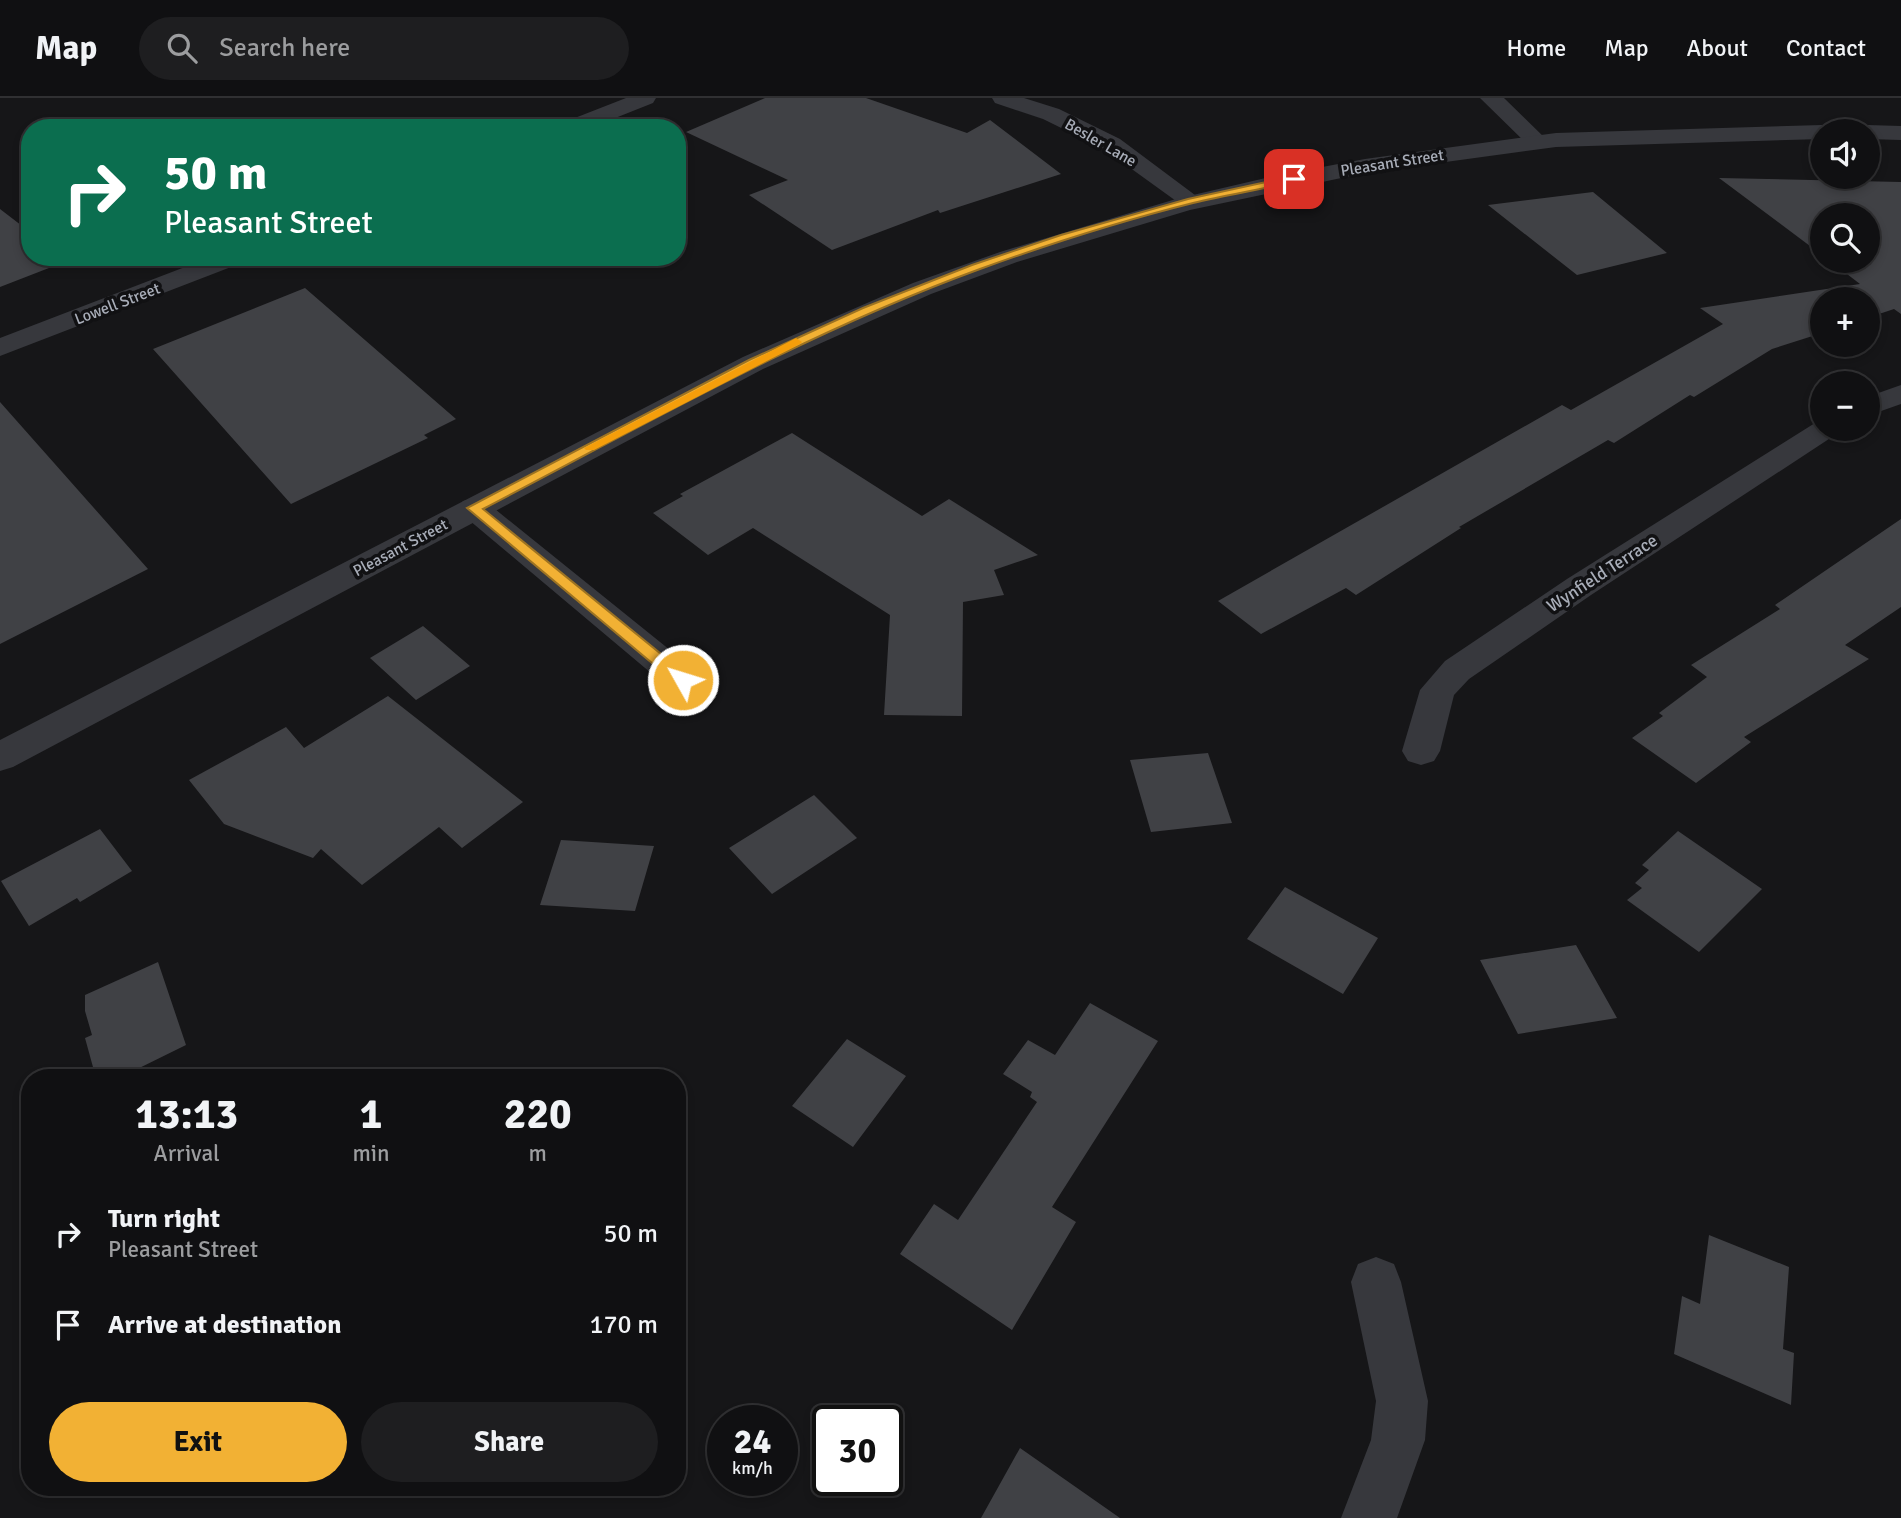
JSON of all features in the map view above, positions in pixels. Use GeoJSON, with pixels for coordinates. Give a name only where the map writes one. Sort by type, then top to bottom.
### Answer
{"type":"FeatureCollection","features":[{"type":"Feature","properties":{"kind":"street"},"geometry":{"type":"LineString","coordinates":[[592,119],[645,98]]}},
{"type":"Feature","properties":{"kind":"street","name":"Besler Lane"},"geometry":{"type":"LineString","coordinates":[[1003,98],[1051,114],[1112,144],[1191,201]]}},
{"type":"Feature","properties":{"kind":"street"},"geometry":{"type":"LineString","coordinates":[[1491,98],[1538,142]]}},
{"type":"Feature","properties":{"kind":"street","name":"Pleasant Street"},"geometry":{"type":"LineString","coordinates":[[0,757],[753,363],[867,310],[976,267],[1064,237],[1191,201],[1365,165],[1538,142],[1697,133],[1810,132]]}},
{"type":"Feature","properties":{"kind":"street"},"geometry":{"type":"LineString","coordinates":[[1880,132],[1901,133]]}},
{"type":"Feature","properties":{"kind":"street","name":"Lowell Street"},"geometry":{"type":"LineString","coordinates":[[0,348],[212,266]]}},
{"type":"Feature","properties":{"kind":"street"},"geometry":{"type":"LineString","coordinates":[[1880,402],[1901,394]]}},
{"type":"Feature","properties":{"kind":"street","name":"Wynfield Terrace"},"geometry":{"type":"LineString","coordinates":[[1421,751],[1438,690],[1457,670],[1579,587],[1810,439]]}},
{"type":"Feature","properties":{"kind":"street"},"geometry":{"type":"LineString","coordinates":[[474,508],[683,680]]}},
{"type":"Feature","properties":{"kind":"street"},"geometry":{"type":"LineString","coordinates":[[1369,1518],[1398,1440],[1402,1401],[1376,1282]]}},
{"type":"Feature","properties":{"kind":"building"},"geometry":{"type":"Polygon","coordinates":[[[765,98],[866,98],[967,133],[990,120],[1061,174],[940,213],[938,210],[832,250],[749,195],[788,180],[686,132],[765,98]]]}},
{"type":"Feature","properties":{"kind":"building"},"geometry":{"type":"Polygon","coordinates":[[[1719,178],[1810,180],[1810,189],[1880,189],[1880,182],[1901,182],[1901,314],[1894,309],[1880,314],[1880,287],[1840,287],[1860,284],[1846,273],[1880,273],[1880,203],[1810,203],[1810,246],[1719,178]]]}},
{"type":"Feature","properties":{"kind":"building"},"geometry":{"type":"Polygon","coordinates":[[[1593,192],[1667,253],[1577,275],[1488,205],[1593,192]]]}},
{"type":"Feature","properties":{"kind":"building"},"geometry":{"type":"Polygon","coordinates":[[[0,209],[21,225],[21,266],[54,266],[0,287],[0,209]]]}},
{"type":"Feature","properties":{"kind":"building"},"geometry":{"type":"Polygon","coordinates":[[[305,288],[456,419],[424,435],[428,438],[291,504],[153,349],[305,288]]]}},
{"type":"Feature","properties":{"kind":"building"},"geometry":{"type":"Polygon","coordinates":[[[1810,292],[1810,337],[1772,349],[1694,397],[1690,395],[1614,443],[1608,440],[1459,527],[1461,528],[1356,595],[1346,588],[1261,634],[1218,601],[1562,405],[1571,410],[1723,324],[1700,308],[1810,292]]]}},
{"type":"Feature","properties":{"kind":"building"},"geometry":{"type":"Polygon","coordinates":[[[0,402],[148,569],[0,644],[0,402]]]}},
{"type":"Feature","properties":{"kind":"building"},"geometry":{"type":"Polygon","coordinates":[[[792,433],[922,516],[949,499],[1038,555],[994,570],[1004,595],[963,602],[962,716],[884,715],[890,615],[753,528],[708,555],[653,513],[683,496],[680,494],[792,433]]]}},
{"type":"Feature","properties":{"kind":"building"},"geometry":{"type":"Polygon","coordinates":[[[1901,519],[1901,607],[1845,645],[1869,659],[1744,737],[1751,742],[1696,783],[1632,738],[1663,716],[1659,713],[1707,677],[1691,665],[1780,609],[1775,605],[1901,519]]]}},
{"type":"Feature","properties":{"kind":"building"},"geometry":{"type":"Polygon","coordinates":[[[423,626],[470,666],[416,700],[370,658],[423,626]]]}},
{"type":"Feature","properties":{"kind":"building"},"geometry":{"type":"Polygon","coordinates":[[[388,696],[523,802],[462,848],[439,827],[362,885],[321,849],[313,858],[224,824],[189,780],[286,727],[304,748],[388,696]]]}},
{"type":"Feature","properties":{"kind":"building"},"geometry":{"type":"Polygon","coordinates":[[[1208,753],[1232,823],[1151,832],[1130,760],[1208,753]]]}},
{"type":"Feature","properties":{"kind":"building"},"geometry":{"type":"Polygon","coordinates":[[[814,795],[857,838],[772,894],[729,848],[814,795]]]}},
{"type":"Feature","properties":{"kind":"building"},"geometry":{"type":"Polygon","coordinates":[[[100,829],[132,871],[80,902],[77,898],[29,926],[1,881],[100,829]]]}},
{"type":"Feature","properties":{"kind":"building"},"geometry":{"type":"Polygon","coordinates":[[[1678,831],[1762,889],[1699,952],[1627,900],[1642,888],[1635,883],[1649,870],[1642,865],[1678,831]]]}},
{"type":"Feature","properties":{"kind":"building"},"geometry":{"type":"Polygon","coordinates":[[[561,840],[654,846],[635,911],[540,905],[561,840]]]}},
{"type":"Feature","properties":{"kind":"building"},"geometry":{"type":"Polygon","coordinates":[[[1285,887],[1378,938],[1343,994],[1247,939],[1285,887]]]}},
{"type":"Feature","properties":{"kind":"building"},"geometry":{"type":"Polygon","coordinates":[[[1576,945],[1617,1018],[1518,1034],[1480,960],[1576,945]]]}},
{"type":"Feature","properties":{"kind":"building"},"geometry":{"type":"Polygon","coordinates":[[[158,962],[186,1045],[137,1069],[94,1069],[85,1038],[92,1035],[85,1011],[85,995],[158,962]]]}},
{"type":"Feature","properties":{"kind":"building"},"geometry":{"type":"Polygon","coordinates":[[[1090,1003],[1158,1041],[1052,1207],[1076,1222],[1012,1330],[900,1254],[934,1204],[958,1220],[1037,1102],[1030,1097],[1032,1092],[1003,1074],[1028,1040],[1055,1055],[1090,1003]]]}},
{"type":"Feature","properties":{"kind":"building"},"geometry":{"type":"Polygon","coordinates":[[[847,1039],[906,1076],[853,1147],[792,1106],[847,1039]]]}},
{"type":"Feature","properties":{"kind":"building"},"geometry":{"type":"Polygon","coordinates":[[[1709,1235],[1789,1267],[1783,1349],[1794,1353],[1791,1405],[1674,1354],[1682,1296],[1700,1304],[1709,1235]]]}},
{"type":"Feature","properties":{"kind":"building"},"geometry":{"type":"Polygon","coordinates":[[[1020,1448],[1120,1518],[981,1518],[1020,1448]]]}},
{"type":"Feature","properties":{"kind":"slow traffic"},"geometry":{"type":"LineString","coordinates":[[590,448],[796,342]]}},
{"type":"Feature","properties":{"kind":"route"},"geometry":{"type":"LineString","coordinates":[[683,680],[530,557],[474,508],[753,363],[867,310],[976,267],[1119,220],[1294,179]]}}]}
